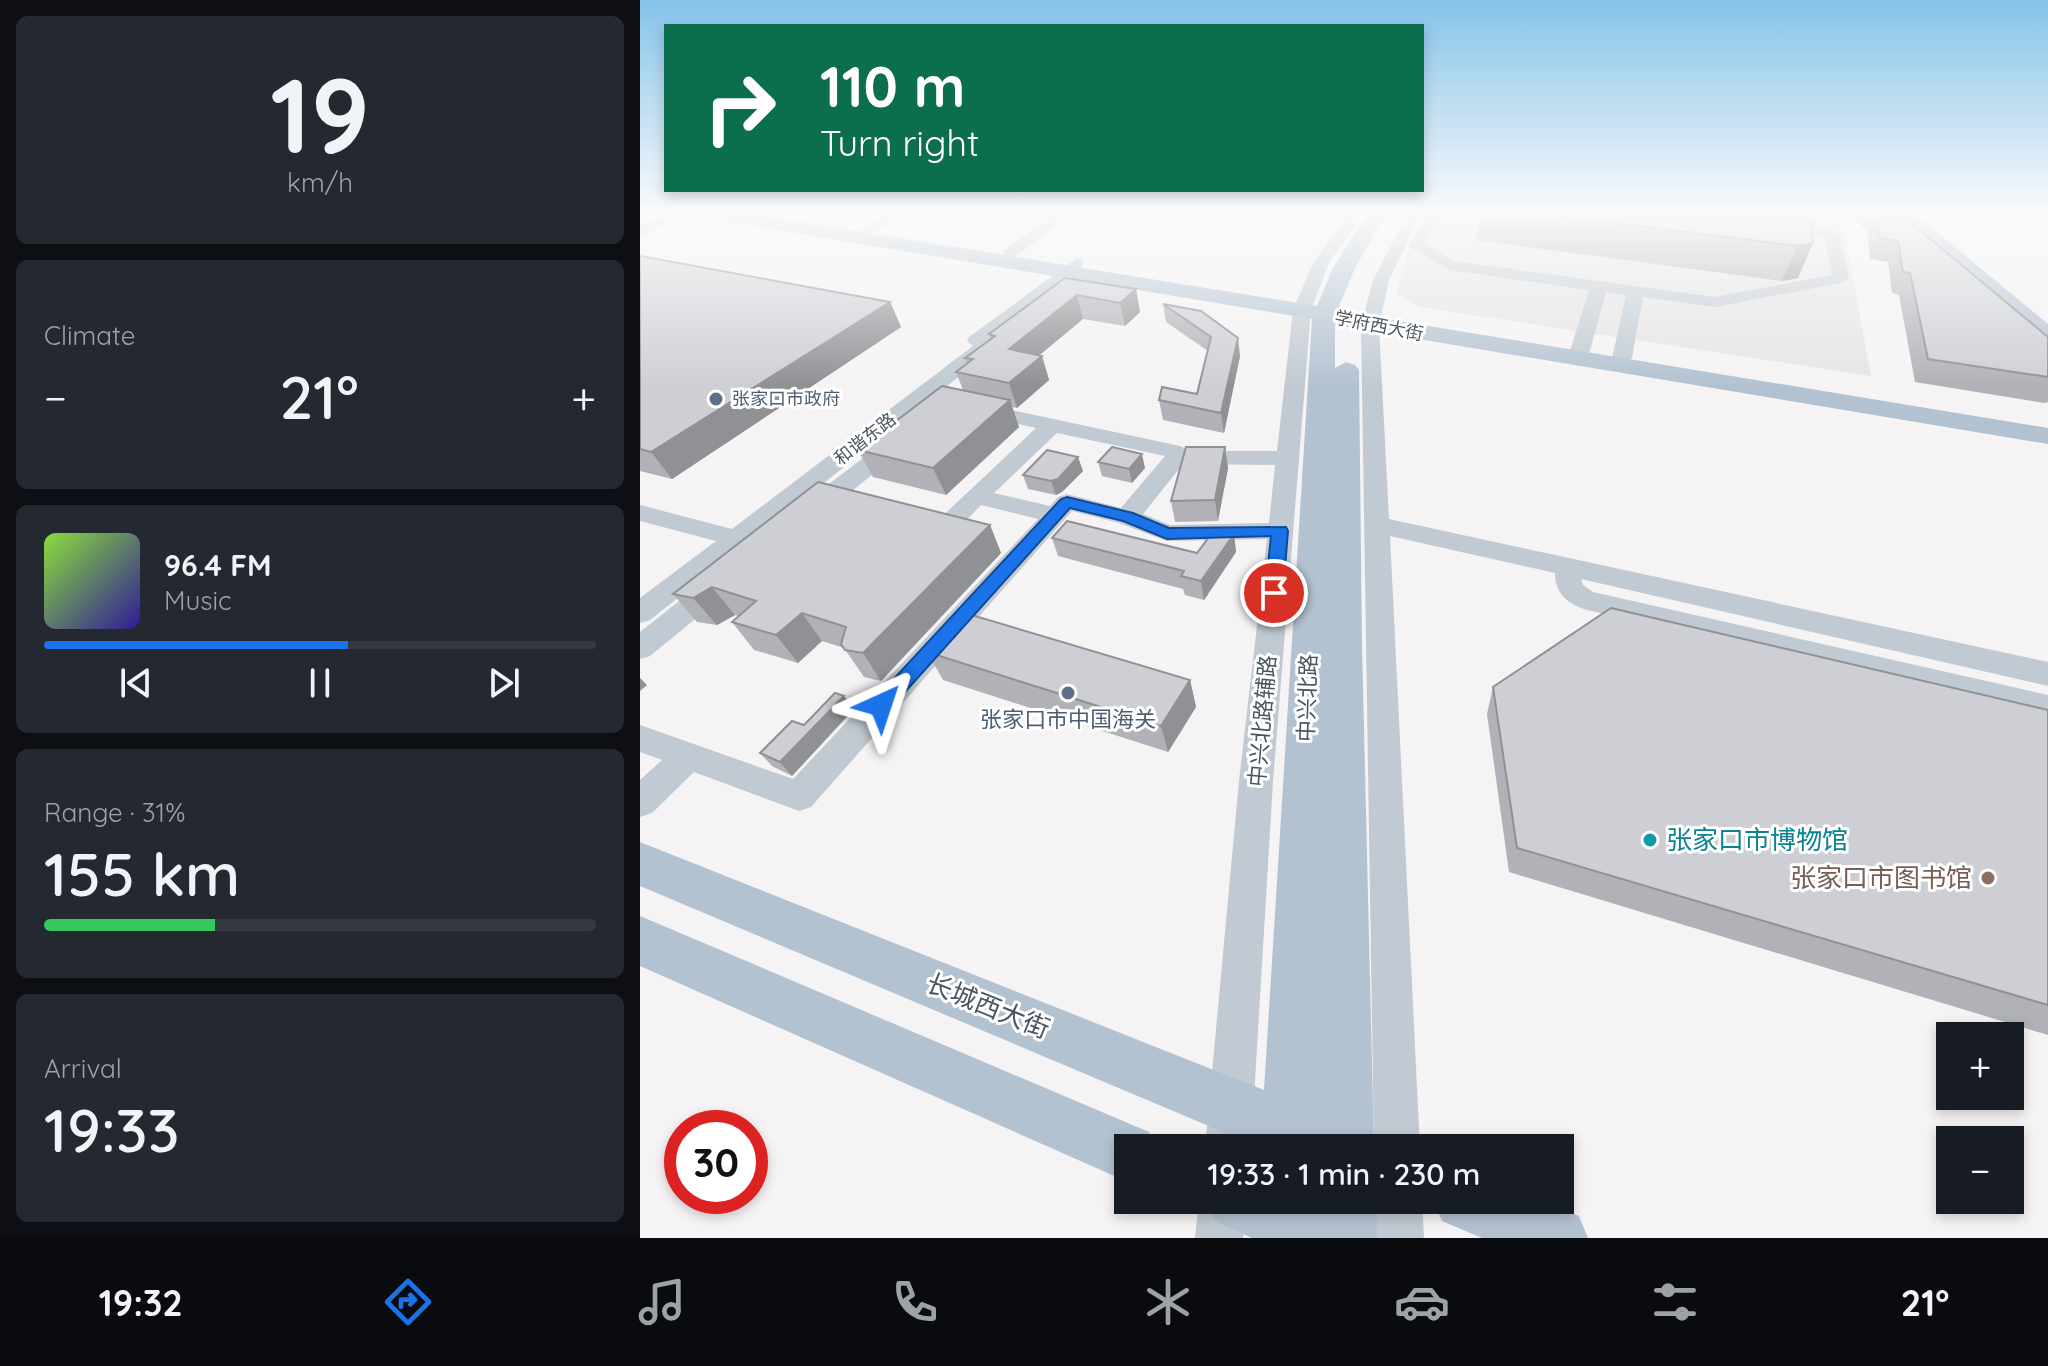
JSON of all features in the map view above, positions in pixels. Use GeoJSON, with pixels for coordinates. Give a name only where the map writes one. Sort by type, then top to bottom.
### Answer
{"type":"FeatureCollection","features":[{"type":"Feature","properties":{"kind":"main road","name":"学府西大街"},"geometry":{"type":"LineString","coordinates":[[1095,271],[2048,436]]}},
{"type":"Feature","properties":{"kind":"main road","name":"中兴北路"},"geometry":{"type":"LineString","coordinates":[[1306,1134],[1337,313],[1348,271]]}},
{"type":"Feature","properties":{"kind":"main road","name":"中兴北路"},"geometry":{"type":"LineString","coordinates":[[1345,1134],[1343,628],[1337,313],[1361,271]]}},
{"type":"Feature","properties":{"kind":"main road"},"geometry":{"type":"LineString","coordinates":[[1955,271],[2048,351]]}},
{"type":"Feature","properties":{"kind":"main road"},"geometry":{"type":"LineString","coordinates":[[1971,271],[2048,336]]}},
{"type":"Feature","properties":{"kind":"main road","name":"学府西大街"},"geometry":{"type":"LineString","coordinates":[[1337,313],[2048,426]]}},
{"type":"Feature","properties":{"kind":"main road","name":"长城西大街"},"geometry":{"type":"LineString","coordinates":[[640,864],[1230,1127],[1265,1134]]}},
{"type":"Feature","properties":{"kind":"main road"},"geometry":{"type":"LineString","coordinates":[[640,941],[1114,1147]]}},
{"type":"Feature","properties":{"kind":"main road"},"geometry":{"type":"LineString","coordinates":[[1346,1214],[1346,1238]]}},
{"type":"Feature","properties":{"kind":"main road"},"geometry":{"type":"LineString","coordinates":[[1498,1214],[1557,1238]]}},
{"type":"Feature","properties":{"kind":"street","name":"和谐东路"},"geometry":{"type":"LineString","coordinates":[[640,613],[729,537],[1075,271]]}},
{"type":"Feature","properties":{"kind":"street","name":"中兴北路辅路"},"geometry":{"type":"LineString","coordinates":[[1323,271],[1337,313],[1378,525],[1397,1134]]}},
{"type":"Feature","properties":{"kind":"street","name":"中兴北路辅路"},"geometry":{"type":"LineString","coordinates":[[1230,1127],[1256,781],[1287,458],[1337,313],[1381,280],[1385,271]]}},
{"type":"Feature","properties":{"kind":"street"},"geometry":{"type":"LineString","coordinates":[[1491,271],[1715,302],[1841,278],[1839,271]]}},
{"type":"Feature","properties":{"kind":"street"},"geometry":{"type":"LineString","coordinates":[[1580,351],[1599,286]]}},
{"type":"Feature","properties":{"kind":"street"},"geometry":{"type":"LineString","coordinates":[[1622,358],[1635,291]]}},
{"type":"Feature","properties":{"kind":"street"},"geometry":{"type":"LineString","coordinates":[[794,525],[955,404],[1180,453],[1127,517]]}},
{"type":"Feature","properties":{"kind":"street"},"geometry":{"type":"LineString","coordinates":[[944,526],[1052,425]]}},
{"type":"Feature","properties":{"kind":"street"},"geometry":{"type":"LineString","coordinates":[[1176,458],[1287,458]]}},
{"type":"Feature","properties":{"kind":"street"},"geometry":{"type":"LineString","coordinates":[[976,496],[1054,515]]}},
{"type":"Feature","properties":{"kind":"street"},"geometry":{"type":"LineString","coordinates":[[829,497],[858,504]]}},
{"type":"Feature","properties":{"kind":"street"},"geometry":{"type":"LineString","coordinates":[[640,738],[799,796],[1011,544],[1054,515],[1067,502],[1127,517],[1167,533],[1280,531]]}},
{"type":"Feature","properties":{"kind":"street"},"geometry":{"type":"LineString","coordinates":[[640,513],[729,537]]}},
{"type":"Feature","properties":{"kind":"street"},"geometry":{"type":"LineString","coordinates":[[915,519],[971,533]]}},
{"type":"Feature","properties":{"kind":"street"},"geometry":{"type":"LineString","coordinates":[[1378,525],[2048,674]]}},
{"type":"Feature","properties":{"kind":"street","name":"和谐东路"},"geometry":{"type":"LineString","coordinates":[[640,597],[729,537]]}},
{"type":"Feature","properties":{"kind":"street"},"geometry":{"type":"LineString","coordinates":[[1472,546],[1500,539],[1535,545]]}},
{"type":"Feature","properties":{"kind":"street"},"geometry":{"type":"LineString","coordinates":[[1569,568],[1568,583],[1582,599],[2048,707]]}},
{"type":"Feature","properties":{"kind":"street"},"geometry":{"type":"LineString","coordinates":[[640,648],[735,573]]}},
{"type":"Feature","properties":{"kind":"street"},"geometry":{"type":"LineString","coordinates":[[2003,646],[2026,653],[2048,666]]}},
{"type":"Feature","properties":{"kind":"street"},"geometry":{"type":"LineString","coordinates":[[640,779],[680,752]]}},
{"type":"Feature","properties":{"kind":"street"},"geometry":{"type":"LineString","coordinates":[[640,802],[680,752]]}},
{"type":"Feature","properties":{"kind":"street"},"geometry":{"type":"LineString","coordinates":[[1219,1238],[1221,1214]]}},
{"type":"Feature","properties":{"kind":"street"},"geometry":{"type":"LineString","coordinates":[[1399,1214],[1400,1238]]}},
{"type":"Feature","properties":{"kind":"shaded area"},"geometry":{"type":"Polygon","coordinates":[[[1402,271],[1852,271],[1871,376],[1420,307],[1396,293],[1402,271]]]}},
{"type":"Feature","properties":{"kind":"building","name":"张家口市政府"},"geometry":{"type":"Polygon","coordinates":[[[640,271],[720,271],[890,302],[651,452],[640,449],[640,271]]]}},
{"type":"Feature","properties":{"kind":"building"},"geometry":{"type":"Polygon","coordinates":[[[1968,271],[2048,337],[2048,377],[1928,359],[1910,273],[1903,272],[1968,271]]]}},
{"type":"Feature","properties":{"kind":"building"},"geometry":{"type":"Polygon","coordinates":[[[1065,278],[1136,289],[1120,303],[1077,295],[1009,349],[1042,356],[1009,383],[956,372],[973,359],[965,358],[995,336],[989,334],[1065,278]]]}},
{"type":"Feature","properties":{"kind":"building"},"geometry":{"type":"Polygon","coordinates":[[[1163,304],[1201,311],[1238,338],[1221,413],[1159,400],[1162,387],[1197,394],[1211,337],[1163,304]]]}},
{"type":"Feature","properties":{"kind":"building"},"geometry":{"type":"Polygon","coordinates":[[[942,386],[1010,400],[933,468],[858,450],[942,386]]]}},
{"type":"Feature","properties":{"kind":"building"},"geometry":{"type":"Polygon","coordinates":[[[1112,447],[1142,454],[1129,469],[1098,462],[1112,447]]]}},
{"type":"Feature","properties":{"kind":"building"},"geometry":{"type":"Polygon","coordinates":[[[1186,447],[1225,447],[1215,500],[1171,501],[1186,447]]]}},
{"type":"Feature","properties":{"kind":"building"},"geometry":{"type":"Polygon","coordinates":[[[1047,450],[1078,457],[1058,479],[1051,481],[1023,475],[1047,450]]]}},
{"type":"Feature","properties":{"kind":"building"},"geometry":{"type":"Polygon","coordinates":[[[818,482],[990,525],[863,653],[845,650],[841,644],[846,627],[802,613],[776,635],[732,622],[756,601],[712,587],[693,598],[673,594],[818,482]]]}},
{"type":"Feature","properties":{"kind":"building"},"geometry":{"type":"Polygon","coordinates":[[[1067,521],[1197,553],[1215,529],[1234,534],[1201,581],[1181,576],[1184,571],[1052,538],[1067,521]]]}},
{"type":"Feature","properties":{"kind":"building"},"geometry":{"type":"Polygon","coordinates":[[[1611,608],[2048,710],[2048,1005],[1517,848],[1493,687],[1611,608]]]}},
{"type":"Feature","properties":{"kind":"building"},"geometry":{"type":"Polygon","coordinates":[[[965,613],[1190,680],[1161,726],[927,652],[965,613]]]}},
{"type":"Feature","properties":{"kind":"building"},"geometry":{"type":"Polygon","coordinates":[[[835,693],[844,696],[780,762],[760,753],[792,721],[804,725],[835,693]]]}},
{"type":"Feature","properties":{"kind":"place","name":"张家口市政府"},"geometry":{"type":"Point","coordinates":[716,399]}},
{"type":"Feature","properties":{"kind":"place","name":"张家口市中国海关"},"geometry":{"type":"Point","coordinates":[1068,693]}},
{"type":"Feature","properties":{"kind":"place","name":"张家口市博物馆"},"geometry":{"type":"Point","coordinates":[1650,840]}},
{"type":"Feature","properties":{"kind":"place","name":"张家口市图书馆"},"geometry":{"type":"Point","coordinates":[1988,878]}},
{"type":"Feature","properties":{"kind":"route"},"geometry":{"type":"LineString","coordinates":[[881,705],[1067,502],[1127,517],[1167,533],[1280,531],[1274,593]]}}]}
